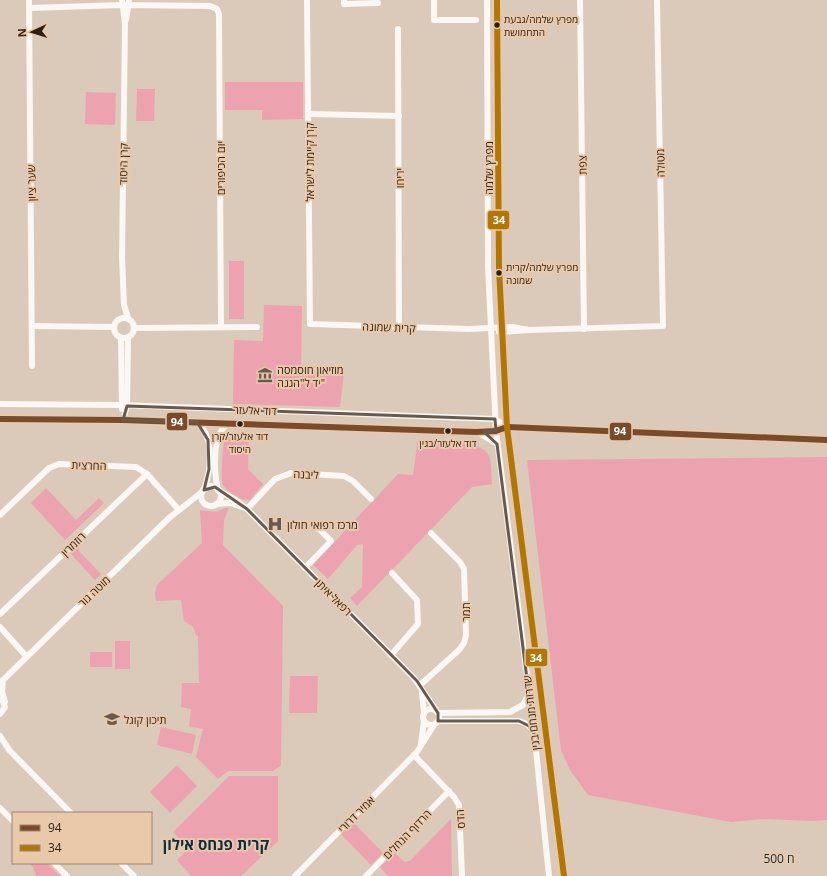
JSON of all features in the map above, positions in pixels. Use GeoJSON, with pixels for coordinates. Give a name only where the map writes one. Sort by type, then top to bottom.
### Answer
{"type":"FeatureCollection","features":[{"type":"Feature","properties":{"kind":"street","name":"שער ציון"},"geometry":{"type":"LineString","coordinates":[[29,0],[32,366]]}},
{"type":"Feature","properties":{"kind":"street","name":"קרן קיימת לישראל"},"geometry":{"type":"LineString","coordinates":[[307,0],[310,324]]}},
{"type":"Feature","properties":{"kind":"street"},"geometry":{"type":"LineString","coordinates":[[344,0],[344,4],[378,3]]}},
{"type":"Feature","properties":{"kind":"street"},"geometry":{"type":"LineString","coordinates":[[434,0],[434,20],[476,20]]}},
{"type":"Feature","properties":{"kind":"street","name":"מפרץ שלמה"},"geometry":{"type":"LineString","coordinates":[[487,0],[490,336],[496,431]]}},
{"type":"Feature","properties":{"kind":"street","name":"מפרץ שלמה"},"geometry":{"type":"LineString","coordinates":[[497,0],[501,330],[507,427]]}},
{"type":"Feature","properties":{"kind":"street","name":"צפת"},"geometry":{"type":"LineString","coordinates":[[580,0],[584,329]]}},
{"type":"Feature","properties":{"kind":"street","name":"מטולה"},"geometry":{"type":"LineString","coordinates":[[584,329],[663,326],[657,0]]}},
{"type":"Feature","properties":{"kind":"street","name":"קרן היסוד"},"geometry":{"type":"LineString","coordinates":[[122,3],[125,24],[122,258],[124,318]]}},
{"type":"Feature","properties":{"kind":"street"},"geometry":{"type":"LineString","coordinates":[[29,8],[130,3]]}},
{"type":"Feature","properties":{"kind":"street","name":"יום הכיפורים"},"geometry":{"type":"LineString","coordinates":[[130,3],[210,6],[217,9],[219,21],[221,327]]}},
{"type":"Feature","properties":{"kind":"street","name":"קרן היסוד"},"geometry":{"type":"LineString","coordinates":[[125,24],[130,3]]}},
{"type":"Feature","properties":{"kind":"street","name":"יריחו"},"geometry":{"type":"LineString","coordinates":[[398,29],[399,327]]}},
{"type":"Feature","properties":{"kind":"street"},"geometry":{"type":"LineString","coordinates":[[309,114],[399,116]]}},
{"type":"Feature","properties":{"kind":"street"},"geometry":{"type":"LineString","coordinates":[[123,420],[128,339],[133,334],[135,328],[133,322],[124,318],[116,322],[114,328],[115,334],[121,338],[128,339]]}},
{"type":"Feature","properties":{"kind":"street","name":"קרית שמונה"},"geometry":{"type":"LineString","coordinates":[[310,324],[469,330],[490,327]]}},
{"type":"Feature","properties":{"kind":"street"},"geometry":{"type":"LineString","coordinates":[[32,326],[114,328]]}},
{"type":"Feature","properties":{"kind":"street"},"geometry":{"type":"LineString","coordinates":[[135,328],[257,327]]}},
{"type":"Feature","properties":{"kind":"street"},"geometry":{"type":"LineString","coordinates":[[490,327],[501,330],[584,329]]}},
{"type":"Feature","properties":{"kind":"street","name":"קרית שמונה"},"geometry":{"type":"LineString","coordinates":[[469,330],[490,336]]}},
{"type":"Feature","properties":{"kind":"street"},"geometry":{"type":"LineString","coordinates":[[121,338],[124,405]]}},
{"type":"Feature","properties":{"kind":"street","name":"דוד אלעזר"},"geometry":{"type":"LineString","coordinates":[[0,404],[124,405],[495,419]]}},
{"type":"Feature","properties":{"kind":"street","name":"דוד אלעזר"},"geometry":{"type":"LineString","coordinates":[[0,419],[197,422],[476,432],[496,431],[507,427],[827,440]]}},
{"type":"Feature","properties":{"kind":"street"},"geometry":{"type":"LineString","coordinates":[[495,419],[507,427]]}},
{"type":"Feature","properties":{"kind":"street"},"geometry":{"type":"LineString","coordinates":[[197,422],[204,430],[208,440],[209,469],[202,500],[207,505]]}},
{"type":"Feature","properties":{"kind":"street"},"geometry":{"type":"LineString","coordinates":[[185,506],[195,504],[216,504],[220,499],[216,475],[217,443],[223,429],[230,423]]}},
{"type":"Feature","properties":{"kind":"street","name":"שדרות מנחם בגין"},"geometry":{"type":"LineString","coordinates":[[507,427],[545,715],[564,876]]}},
{"type":"Feature","properties":{"kind":"street","name":"שדרות מנחם בגין"},"geometry":{"type":"LineString","coordinates":[[496,431],[534,734],[549,876]]}},
{"type":"Feature","properties":{"kind":"street"},"geometry":{"type":"LineString","coordinates":[[476,432],[486,435],[497,444]]}},
{"type":"Feature","properties":{"kind":"street","name":"החרצית"},"geometry":{"type":"LineString","coordinates":[[0,515],[49,468],[56,464],[131,466],[140,468],[179,510]]}},
{"type":"Feature","properties":{"kind":"street","name":"ליבנה"},"geometry":{"type":"LineString","coordinates":[[247,509],[275,479],[292,473],[344,476],[353,481],[371,499]]}},
{"type":"Feature","properties":{"kind":"street","name":"רוזמרין"},"geometry":{"type":"LineString","coordinates":[[0,614],[147,474]]}},
{"type":"Feature","properties":{"kind":"street"},"geometry":{"type":"LineString","coordinates":[[203,491],[212,487],[219,491]]}},
{"type":"Feature","properties":{"kind":"street","name":"מוטה גור"},"geometry":{"type":"LineString","coordinates":[[0,683],[26,656],[179,510],[203,491]]}},
{"type":"Feature","properties":{"kind":"street","name":"רפאל איתן"},"geometry":{"type":"LineString","coordinates":[[219,491],[234,499],[247,509],[391,655],[420,686],[437,712]]}},
{"type":"Feature","properties":{"kind":"street","name":"רפאל איתן"},"geometry":{"type":"LineString","coordinates":[[216,504],[230,503],[247,509]]}},
{"type":"Feature","properties":{"kind":"street"},"geometry":{"type":"LineString","coordinates":[[305,568],[331,541],[318,528]]}},
{"type":"Feature","properties":{"kind":"street","name":"תמר"},"geometry":{"type":"LineString","coordinates":[[420,686],[460,649],[465,638],[464,569],[460,562],[431,533]]}},
{"type":"Feature","properties":{"kind":"street"},"geometry":{"type":"LineString","coordinates":[[391,655],[418,624],[417,600],[392,573]]}},
{"type":"Feature","properties":{"kind":"street"},"geometry":{"type":"LineString","coordinates":[[0,627],[26,656]]}},
{"type":"Feature","properties":{"kind":"street"},"geometry":{"type":"LineString","coordinates":[[1,715],[5,708],[2,700],[4,678]]}},
{"type":"Feature","properties":{"kind":"street"},"geometry":{"type":"LineString","coordinates":[[420,686],[424,721],[429,725],[436,723],[519,721],[529,726],[534,734]]}},
{"type":"Feature","properties":{"kind":"street"},"geometry":{"type":"LineString","coordinates":[[424,712],[429,709],[437,712],[510,712],[523,705],[527,697],[528,689]]}},
{"type":"Feature","properties":{"kind":"street"},"geometry":{"type":"LineString","coordinates":[[436,723],[437,712]]}},
{"type":"Feature","properties":{"kind":"street","name":"אמיר דרורי"},"geometry":{"type":"LineString","coordinates":[[416,753],[423,736],[424,721]]}},
{"type":"Feature","properties":{"kind":"street","name":"אמיר דרורי"},"geometry":{"type":"LineString","coordinates":[[295,876],[416,753],[436,723]]}},
{"type":"Feature","properties":{"kind":"street"},"geometry":{"type":"LineString","coordinates":[[1,738],[10,751],[71,812]]}},
{"type":"Feature","properties":{"kind":"street","name":"הדס"},"geometry":{"type":"LineString","coordinates":[[416,753],[457,800],[461,811],[462,876]]}},
{"type":"Feature","properties":{"kind":"street","name":"הרדוף הנחלים"},"geometry":{"type":"LineString","coordinates":[[366,876],[449,791]]}},
{"type":"Feature","properties":{"kind":"street"},"geometry":{"type":"LineString","coordinates":[[0,808],[12,820]]}},
{"type":"Feature","properties":{"kind":"street"},"geometry":{"type":"LineString","coordinates":[[55,864],[67,876]]}},
{"type":"Feature","properties":{"kind":"street"},"geometry":{"type":"LineString","coordinates":[[122,864],[134,876]]}},
{"type":"Feature","properties":{"kind":"highlighted area"},"geometry":{"type":"Polygon","coordinates":[[[127,406],[495,419],[496,431],[484,432],[497,444],[534,734],[529,726],[519,721],[438,721],[438,713],[417,681],[247,509],[215,487],[204,490],[209,469],[208,440],[197,422],[123,420],[127,406]]]}},
{"type":"Feature","properties":{"kind":"shaded area"},"geometry":{"type":"Polygon","coordinates":[[[225,82],[303,82],[303,119],[262,120],[262,110],[225,110],[225,82]]]}},
{"type":"Feature","properties":{"kind":"shaded area"},"geometry":{"type":"Polygon","coordinates":[[[137,89],[155,89],[154,121],[136,121],[137,89]]]}},
{"type":"Feature","properties":{"kind":"shaded area"},"geometry":{"type":"Polygon","coordinates":[[[86,92],[116,93],[115,125],[85,124],[86,92]]]}},
{"type":"Feature","properties":{"kind":"shaded area"},"geometry":{"type":"Polygon","coordinates":[[[229,261],[244,261],[244,319],[229,319],[229,261]]]}},
{"type":"Feature","properties":{"kind":"shaded area","name":"מוזיאון חוסמסה יד ל\"הגנה\""},"geometry":{"type":"Polygon","coordinates":[[[264,305],[302,306],[301,372],[344,373],[340,407],[233,404],[234,340],[263,341],[264,305]]]}},
{"type":"Feature","properties":{"kind":"shaded area"},"geometry":{"type":"Polygon","coordinates":[[[231,432],[249,432],[248,469],[263,484],[250,500],[235,496],[223,485],[222,468],[224,444],[226,435],[231,432]]]}},
{"type":"Feature","properties":{"kind":"shaded area"},"geometry":{"type":"Polygon","coordinates":[[[418,439],[457,442],[477,446],[485,450],[490,459],[492,484],[472,487],[357,606],[350,598],[362,587],[363,544],[357,545],[328,579],[313,565],[398,474],[413,475],[418,439]]]}},
{"type":"Feature","properties":{"kind":"shaded area"},"geometry":{"type":"Polygon","coordinates":[[[827,457],[827,820],[814,821],[764,819],[731,822],[588,795],[570,770],[561,750],[527,460],[827,457]]]}},
{"type":"Feature","properties":{"kind":"shaded area"},"geometry":{"type":"Polygon","coordinates":[[[46,488],[76,520],[99,498],[104,503],[65,540],[31,503],[46,488]]]}},
{"type":"Feature","properties":{"kind":"shaded area"},"geometry":{"type":"Polygon","coordinates":[[[229,508],[224,520],[223,545],[283,606],[281,765],[273,771],[228,771],[218,779],[196,757],[203,729],[189,726],[191,709],[181,707],[182,683],[199,683],[198,636],[196,635],[193,627],[184,621],[181,600],[156,601],[155,592],[157,585],[202,543],[200,510],[216,512],[229,508]]]}},
{"type":"Feature","properties":{"kind":"shaded area"},"geometry":{"type":"Polygon","coordinates":[[[79,546],[79,551],[101,574],[95,580],[71,554],[79,546]]]}},
{"type":"Feature","properties":{"kind":"shaded area"},"geometry":{"type":"Polygon","coordinates":[[[115,641],[130,641],[130,669],[115,669],[115,641]]]}},
{"type":"Feature","properties":{"kind":"shaded area"},"geometry":{"type":"Polygon","coordinates":[[[90,652],[112,652],[112,667],[90,667],[90,652]]]}},
{"type":"Feature","properties":{"kind":"shaded area"},"geometry":{"type":"Polygon","coordinates":[[[290,676],[318,676],[317,713],[289,713],[290,676]]]}},
{"type":"Feature","properties":{"kind":"shaded area"},"geometry":{"type":"Polygon","coordinates":[[[161,727],[196,735],[192,754],[157,745],[161,727]]]}},
{"type":"Feature","properties":{"kind":"shaded area"},"geometry":{"type":"Polygon","coordinates":[[[177,765],[197,786],[170,813],[150,792],[177,765]]]}},
{"type":"Feature","properties":{"kind":"shaded area"},"geometry":{"type":"Polygon","coordinates":[[[229,776],[278,776],[278,841],[241,876],[191,876],[177,860],[189,848],[173,832],[229,776]]]}},
{"type":"Feature","properties":{"kind":"shaded area"},"geometry":{"type":"Polygon","coordinates":[[[451,819],[452,876],[388,876],[380,867],[395,853],[404,862],[410,861],[451,819]]]}},
{"type":"Feature","properties":{"kind":"shaded area"},"geometry":{"type":"Polygon","coordinates":[[[354,823],[383,853],[371,865],[341,834],[354,823]]]}},
{"type":"Feature","properties":{"kind":"shaded area"},"geometry":{"type":"Polygon","coordinates":[[[30,864],[48,864],[60,876],[36,876],[33,867],[30,864]]]}},
{"type":"Feature","properties":{"kind":"transit line","name":"34"},"geometry":{"type":"LineString","coordinates":[[497,0],[499,268],[507,427],[564,876]]}},
{"type":"Feature","properties":{"kind":"transit line","name":"94"},"geometry":{"type":"LineString","coordinates":[[0,419],[123,420],[476,432],[496,431],[507,427],[827,440]]}},
{"type":"Feature","properties":{"kind":"place","name":"מפרץ שלמה/גבעת התחמושת"},"geometry":{"type":"Point","coordinates":[497,25]}},
{"type":"Feature","properties":{"kind":"place","name":"מפרץ שלמה/קרית שמונה"},"geometry":{"type":"Point","coordinates":[499,273]}},
{"type":"Feature","properties":{"kind":"place","name":"מוזיאון חוסמסה יד ל\"הגנה\""},"geometry":{"type":"Point","coordinates":[265,375]}},
{"type":"Feature","properties":{"kind":"place","name":"דוד אלעזר/קרן היסוד"},"geometry":{"type":"Point","coordinates":[240,424]}},
{"type":"Feature","properties":{"kind":"place","name":"דוד אלעזר/בגין"},"geometry":{"type":"Point","coordinates":[448,431]}},
{"type":"Feature","properties":{"kind":"place","name":"מרכז רפואי חולון"},"geometry":{"type":"Point","coordinates":[275,524]}},
{"type":"Feature","properties":{"kind":"place","name":"תיכון קוגל"},"geometry":{"type":"Point","coordinates":[112,719]}},
{"type":"Feature","properties":{"kind":"district","name":"קרית פנחס אילון"},"geometry":{"type":"Point","coordinates":[216,844]}},
{"type":"Feature","properties":{"kind":"district","name":"ח 500"},"geometry":{"type":"Point","coordinates":[779,858]}}]}
